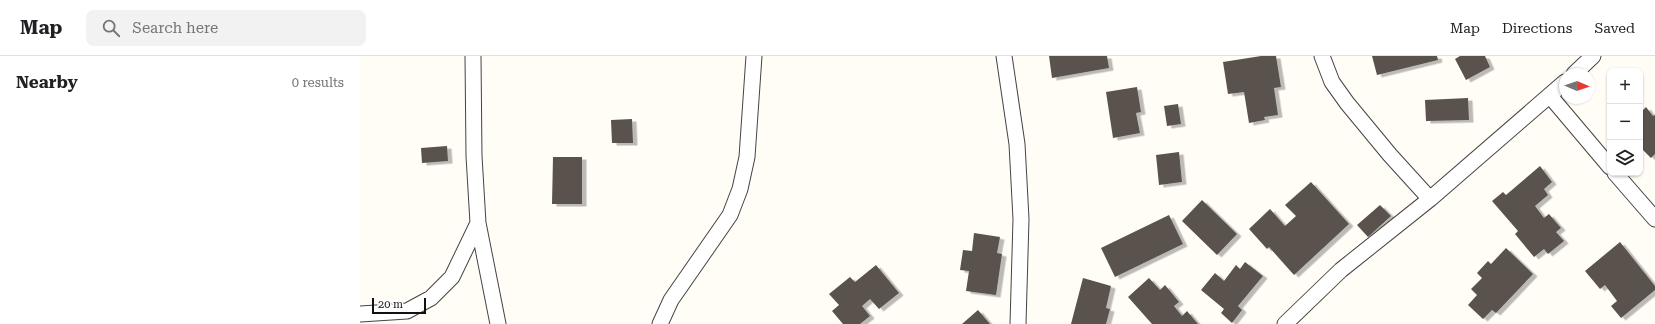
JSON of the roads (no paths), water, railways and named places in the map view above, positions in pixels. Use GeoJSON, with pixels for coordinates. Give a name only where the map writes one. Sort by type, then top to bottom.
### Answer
{"type":"FeatureCollection","features":[{"type":"Feature","properties":{"kind":"street"},"geometry":{"type":"LineString","coordinates":[[474,56],[474,156],[478,223],[498,324]]}},
{"type":"Feature","properties":{"kind":"street"},"geometry":{"type":"LineString","coordinates":[[660,324],[671,300],[730,215],[740,189],[747,157],[754,56]]}},
{"type":"Feature","properties":{"kind":"street"},"geometry":{"type":"LineString","coordinates":[[1004,56],[1017,144],[1021,219],[1018,324]]}},
{"type":"Feature","properties":{"kind":"street"},"geometry":{"type":"LineString","coordinates":[[1322,56],[1332,82],[1347,103],[1390,155],[1430,199]]}},
{"type":"Feature","properties":{"kind":"street"},"geometry":{"type":"LineString","coordinates":[[1580,68],[1593,56]]}},
{"type":"Feature","properties":{"kind":"street"},"geometry":{"type":"LineString","coordinates":[[1285,324],[1342,270],[1430,199],[1559,88]]}},
{"type":"Feature","properties":{"kind":"street"},"geometry":{"type":"LineString","coordinates":[[1550,96],[1607,163]]}},
{"type":"Feature","properties":{"kind":"street"},"geometry":{"type":"LineString","coordinates":[[1618,176],[1655,218]]}},
{"type":"Feature","properties":{"kind":"street"},"geometry":{"type":"LineString","coordinates":[[360,314],[407,311],[431,298],[452,277],[478,223]]}}]}
